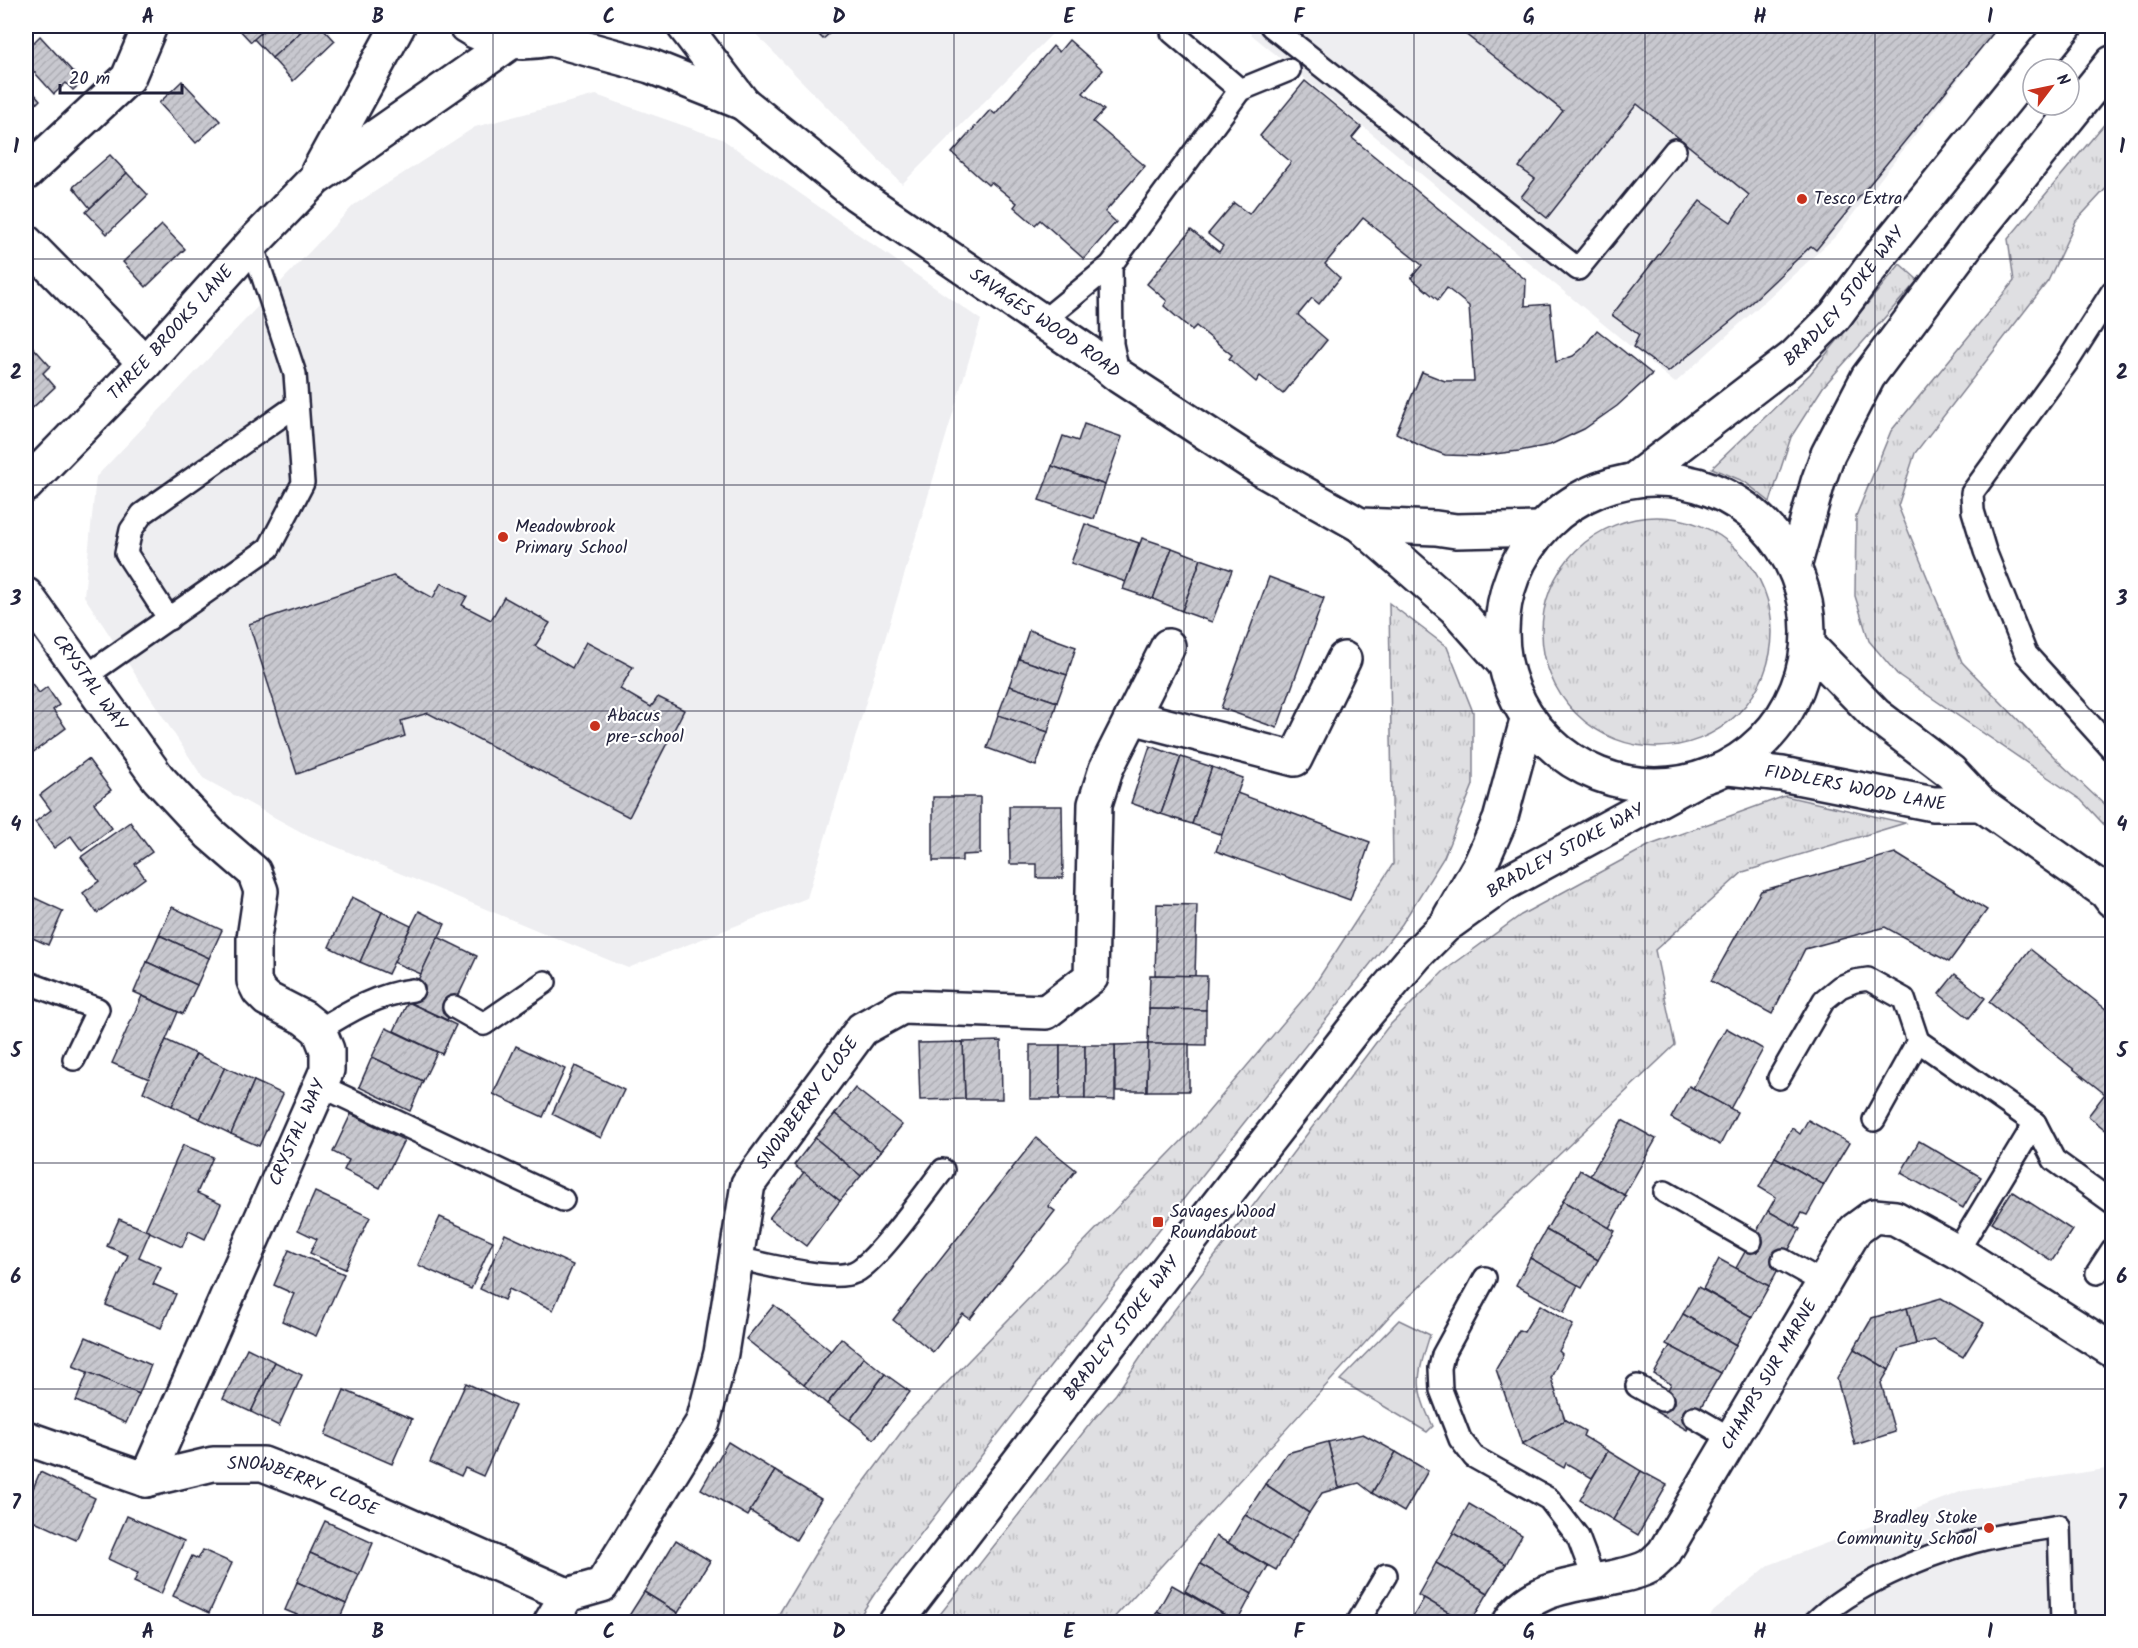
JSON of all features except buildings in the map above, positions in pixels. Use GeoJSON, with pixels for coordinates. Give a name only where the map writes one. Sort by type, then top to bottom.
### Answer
{"type":"FeatureCollection","features":[{"type":"Feature","properties":{"kind":"street"},"geometry":{"type":"LineString","coordinates":[[26,173],[128,78],[150,26]]}},
{"type":"Feature","properties":{"kind":"street","name":"THREE BROOKS LANE"},"geometry":{"type":"LineString","coordinates":[[315,179],[398,26]]}},
{"type":"Feature","properties":{"kind":"street"},"geometry":{"type":"LineString","coordinates":[[466,26],[475,32],[512,42],[551,39],[582,26]]}},
{"type":"Feature","properties":{"kind":"street","name":"SAVAGES WOOD ROAD"},"geometry":{"type":"LineString","coordinates":[[684,26],[743,103],[856,194],[1043,321],[1119,376],[1266,472],[1360,525],[1455,608],[1505,664]]}},
{"type":"Feature","properties":{"kind":"street","name":"BRADLEY STOKE WAY"},"geometry":{"type":"LineString","coordinates":[[1635,479],[1795,356],[1835,316],[1881,254],[2065,26]]}},
{"type":"Feature","properties":{"kind":"street","name":"SAVAGES WOOD ROAD"},"geometry":{"type":"LineString","coordinates":[[551,39],[650,66],[743,103]]}},
{"type":"Feature","properties":{"kind":"street","name":"THREE BROOKS LANE"},"geometry":{"type":"LineString","coordinates":[[26,485],[145,363],[252,244],[315,179],[512,42]]}},
{"type":"Feature","properties":{"kind":"street"},"geometry":{"type":"LineString","coordinates":[[1794,567],[1828,454],[1869,377],[1977,231],[2112,63]]}},
{"type":"Feature","properties":{"kind":"street"},"geometry":{"type":"LineString","coordinates":[[26,242],[145,363]]}},
{"type":"Feature","properties":{"kind":"street"},"geometry":{"type":"LineString","coordinates":[[1635,479],[1683,481],[1729,497],[1767,526],[1794,567],[1807,606],[1809,646],[1801,683],[1784,717],[1760,746],[1729,768],[1692,782],[1652,786],[1613,780],[1576,765],[1549,743],[1528,717],[1515,693],[1505,664],[1501,635],[1511,579],[1540,530],[1567,506],[1599,488],[1635,479]]}},
{"type":"Feature","properties":{"kind":"street","name":"SAVAGES WOOD ROAD"},"geometry":{"type":"LineString","coordinates":[[1360,525],[1456,531],[1540,530]]}},
{"type":"Feature","properties":{"kind":"street","name":"CRYSTAL WAY"},"geometry":{"type":"LineString","coordinates":[[26,594],[158,778],[210,834],[254,872],[261,891],[254,938],[254,981],[259,991],[267,999],[304,1018],[320,1030],[327,1050],[327,1070],[146,1480]]}},
{"type":"Feature","properties":{"kind":"street","name":"SNOWBERRY CLOSE"},"geometry":{"type":"LineString","coordinates":[[146,1480],[213,1464],[263,1464],[317,1485],[559,1609],[602,1585],[703,1422],[721,1353],[748,1184],[862,1029],[902,1007],[1046,1012],[1091,977],[1095,804],[1106,769],[1168,646]]}},
{"type":"Feature","properties":{"kind":"street","name":"FIDDLERS WOOD LANE"},"geometry":{"type":"LineString","coordinates":[[1809,646],[1876,715],[1951,772],[1981,804],[2106,892],[2112,900]]}},
{"type":"Feature","properties":{"kind":"street"},"geometry":{"type":"LineString","coordinates":[[1132,717],[1295,759],[1344,659]]}},
{"type":"Feature","properties":{"kind":"street","name":"BRADLEY STOKE WAY"},"geometry":{"type":"LineString","coordinates":[[1445,926],[1481,863],[1500,820],[1528,717]]}},
{"type":"Feature","properties":{"kind":"street","name":"FIDDLERS WOOD LANE"},"geometry":{"type":"LineString","coordinates":[[1729,768],[1782,774],[1933,804],[1981,804]]}},
{"type":"Feature","properties":{"kind":"street","name":"BRADLEY STOKE WAY"},"geometry":{"type":"LineString","coordinates":[[896,1623],[1357,1025],[1416,956],[1445,926],[1502,885],[1692,782]]}},
{"type":"Feature","properties":{"kind":"street","name":"CHAMPS SUR MARNE"},"geometry":{"type":"LineString","coordinates":[[1510,1623],[1516,1613],[1534,1597],[1556,1589],[1629,1574],[1649,1566],[1664,1553],[1855,1230],[1875,1216],[1895,1218],[1957,1252],[2112,1350]]}},
{"type":"Feature","properties":{"kind":"street"},"geometry":{"type":"LineString","coordinates":[[26,1438],[146,1480]]}},
{"type":"Feature","properties":{"kind":"lane"},"geometry":{"type":"LineString","coordinates":[[1271,26],[1578,269],[1675,150]]}},
{"type":"Feature","properties":{"kind":"lane"},"geometry":{"type":"LineString","coordinates":[[1172,32],[1240,90]]}},
{"type":"Feature","properties":{"kind":"lane"},"geometry":{"type":"LineString","coordinates":[[1043,321],[1111,265],[1240,90],[1289,70]]}},
{"type":"Feature","properties":{"kind":"lane"},"geometry":{"type":"LineString","coordinates":[[86,676],[269,549],[303,483],[295,374],[252,244]]}},
{"type":"Feature","properties":{"kind":"lane"},"geometry":{"type":"LineString","coordinates":[[1111,265],[1112,344],[1119,376]]}},
{"type":"Feature","properties":{"kind":"lane"},"geometry":{"type":"LineString","coordinates":[[2112,292],[2061,370],[1972,493],[1973,511],[1985,551],[2026,654],[2112,748]]}},
{"type":"Feature","properties":{"kind":"lane"},"geometry":{"type":"LineString","coordinates":[[170,619],[126,553],[131,530],[142,514],[297,405]]}},
{"type":"Feature","properties":{"kind":"lane"},"geometry":{"type":"LineString","coordinates":[[1779,1078],[1824,1000],[1840,987],[1868,979],[1904,999],[1918,1041],[2035,1123],[2054,1160],[2112,1202]]}},
{"type":"Feature","properties":{"kind":"lane"},"geometry":{"type":"LineString","coordinates":[[26,982],[98,1009],[74,1059]]}},
{"type":"Feature","properties":{"kind":"lane"},"geometry":{"type":"LineString","coordinates":[[454,1007],[484,1023],[545,982]]}},
{"type":"Feature","properties":{"kind":"lane"},"geometry":{"type":"LineString","coordinates":[[320,1030],[363,1005],[393,992],[413,990]]}},
{"type":"Feature","properties":{"kind":"lane"},"geometry":{"type":"LineString","coordinates":[[1874,1120],[1918,1041]]}},
{"type":"Feature","properties":{"kind":"lane"},"geometry":{"type":"LineString","coordinates":[[319,1085],[563,1200]]}},
{"type":"Feature","properties":{"kind":"lane"},"geometry":{"type":"LineString","coordinates":[[1957,1252],[2035,1123]]}},
{"type":"Feature","properties":{"kind":"lane"},"geometry":{"type":"LineString","coordinates":[[736,1258],[803,1272],[838,1275],[854,1273],[872,1260],[943,1170]]}},
{"type":"Feature","properties":{"kind":"lane"},"geometry":{"type":"LineString","coordinates":[[1665,1192],[1751,1241]]}},
{"type":"Feature","properties":{"kind":"lane"},"geometry":{"type":"LineString","coordinates":[[2097,1273],[2112,1250]]}},
{"type":"Feature","properties":{"kind":"lane"},"geometry":{"type":"LineString","coordinates":[[1783,1260],[1824,1283]]}},
{"type":"Feature","properties":{"kind":"lane"},"geometry":{"type":"LineString","coordinates":[[1485,1278],[1443,1355],[1440,1368],[1441,1390],[1450,1417],[1460,1439],[1474,1457],[1549,1499],[1578,1537],[1596,1582]]}},
{"type":"Feature","properties":{"kind":"lane"},"geometry":{"type":"LineString","coordinates":[[1637,1386],[1662,1400]]}},
{"type":"Feature","properties":{"kind":"lane"},"geometry":{"type":"LineString","coordinates":[[1694,1417],[1732,1439]]}},
{"type":"Feature","properties":{"kind":"lane"},"geometry":{"type":"LineString","coordinates":[[1815,1623],[1827,1611],[1893,1570],[1974,1541],[2059,1526],[2062,1623]]}},
{"type":"Feature","properties":{"kind":"lane"},"geometry":{"type":"LineString","coordinates":[[1358,1623],[1386,1575]]}},
{"type":"Feature","properties":{"kind":"shaded area"},"geometry":{"type":"Polygon","coordinates":[[[748,26],[1060,26],[902,184],[748,26]]]}},
{"type":"Feature","properties":{"kind":"shaded area"},"geometry":{"type":"Polygon","coordinates":[[[1241,26],[2000,26],[1836,236],[1675,383],[1241,26]]]}},
{"type":"Feature","properties":{"kind":"shaded area","name":"Meadowbrook Primary School"},"geometry":{"type":"Polygon","coordinates":[[[596,95],[722,139],[981,320],[807,898],[628,968],[303,833],[203,778],[84,596],[96,477],[354,205],[475,127],[596,95]]]}},
{"type":"Feature","properties":{"kind":"shaded area","name":"Bradley Stoke Community School"},"geometry":{"type":"Polygon","coordinates":[[[2112,1468],[2112,1622],[1705,1622],[1714,1611],[1769,1565],[1963,1491],[2112,1468]]]}},
{"type":"Feature","properties":{"kind":"green space"},"geometry":{"type":"Polygon","coordinates":[[[2112,115],[2112,182],[2076,221],[2048,281],[1915,453],[1898,506],[1962,662],[2059,762],[2112,812],[2112,833],[2081,800],[1897,674],[1869,641],[1855,596],[1856,516],[1891,431],[2014,281],[2008,239],[2112,115]]]}},
{"type":"Feature","properties":{"kind":"green space"},"geometry":{"type":"Polygon","coordinates":[[[1900,264],[1918,280],[1823,387],[1791,437],[1770,502],[1745,482],[1712,468],[1810,374],[1900,264]]]}},
{"type":"Feature","properties":{"kind":"green space"},"geometry":{"type":"Polygon","coordinates":[[[1657,517],[1679,519],[1701,526],[1721,536],[1746,559],[1753,568],[1767,599],[1772,632],[1770,654],[1763,676],[1753,696],[1730,721],[1721,728],[1690,742],[1657,747],[1635,745],[1613,738],[1593,728],[1568,705],[1561,696],[1547,665],[1542,632],[1544,610],[1551,588],[1561,568],[1584,543],[1593,536],[1624,522],[1657,517]]]}},
{"type":"Feature","properties":{"kind":"green space"},"geometry":{"type":"Polygon","coordinates":[[[1389,603],[1447,647],[1473,712],[1473,785],[1444,857],[1402,924],[1050,1367],[875,1593],[856,1622],[774,1622],[833,1524],[908,1423],[1198,1124],[1311,990],[1393,864],[1389,603]]]}},
{"type":"Feature","properties":{"kind":"green space"},"geometry":{"type":"Polygon","coordinates":[[[1785,796],[1905,823],[1743,872],[1655,950],[1675,1045],[1395,1310],[1110,1622],[934,1622],[1116,1394],[1157,1333],[1387,1028],[1444,971],[1521,915],[1650,845],[1785,796]]]}},
{"type":"Feature","properties":{"kind":"green space"},"geometry":{"type":"Polygon","coordinates":[[[1399,1320],[1430,1335],[1419,1381],[1422,1401],[1433,1426],[1427,1432],[1340,1380],[1399,1320]]]}},
{"type":"Feature","properties":{"kind":"place","name":"Tesco Extra"},"geometry":{"type":"Point","coordinates":[1802,199]}},
{"type":"Feature","properties":{"kind":"place","name":"Meadowbrook Primary School"},"geometry":{"type":"Point","coordinates":[503,537]}},
{"type":"Feature","properties":{"kind":"place","name":"Abacus pre-school"},"geometry":{"type":"Point","coordinates":[595,726]}},
{"type":"Feature","properties":{"kind":"place","name":"Savages Wood Roundabout"},"geometry":{"type":"Point","coordinates":[1158,1222]}},
{"type":"Feature","properties":{"kind":"place","name":"Bradley Stoke Community School"},"geometry":{"type":"Point","coordinates":[1989,1528]}}]}
